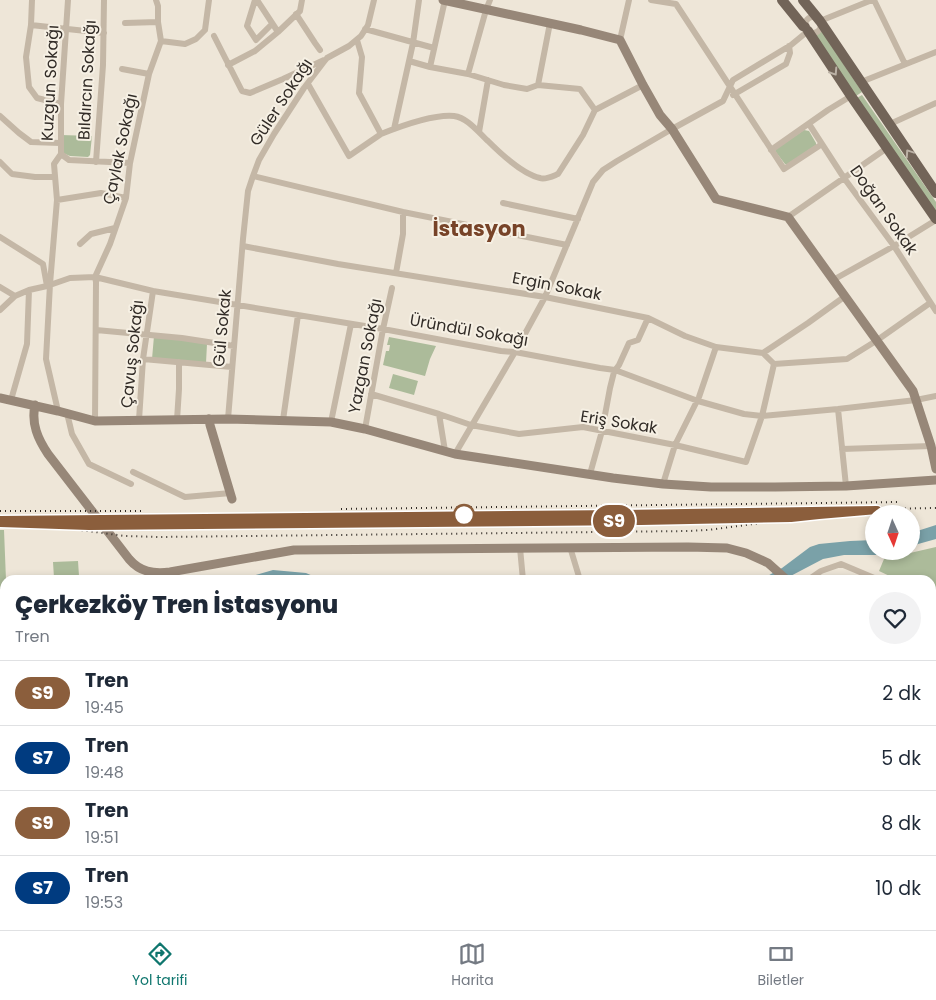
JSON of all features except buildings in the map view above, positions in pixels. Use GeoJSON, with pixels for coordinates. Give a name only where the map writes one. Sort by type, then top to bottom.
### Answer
{"type":"FeatureCollection","features":[{"type":"Feature","properties":{"kind":"main road"},"geometry":{"type":"LineString","coordinates":[[782,0],[806,29],[850,96],[936,219]]}},
{"type":"Feature","properties":{"kind":"main road"},"geometry":{"type":"LineString","coordinates":[[803,0],[820,21],[936,192]]}},
{"type":"Feature","properties":{"kind":"street"},"geometry":{"type":"LineString","coordinates":[[32,0],[32,25],[26,57],[28,87],[37,98],[61,104]]}},
{"type":"Feature","properties":{"kind":"street","name":"Kuzgun Sokağı"},"geometry":{"type":"LineString","coordinates":[[68,0],[61,104],[61,154],[54,164],[57,200],[48,285],[46,360],[72,434],[89,464],[131,484]]}},
{"type":"Feature","properties":{"kind":"street","name":"Bıldırcın Sokağı"},"geometry":{"type":"LineString","coordinates":[[96,162],[104,33],[104,0]]}},
{"type":"Feature","properties":{"kind":"street","name":"Çaylak Sokağı"},"geometry":{"type":"LineString","coordinates":[[95,421],[95,278],[110,244],[126,198],[130,163],[149,74],[160,41],[156,0]]}},
{"type":"Feature","properties":{"kind":"street"},"geometry":{"type":"LineString","coordinates":[[160,41],[185,44],[196,38],[205,30],[209,0]]}},
{"type":"Feature","properties":{"kind":"street"},"geometry":{"type":"LineString","coordinates":[[256,0],[278,32]]}},
{"type":"Feature","properties":{"kind":"street"},"geometry":{"type":"LineString","coordinates":[[256,0],[247,26],[256,40],[272,24]]}},
{"type":"Feature","properties":{"kind":"street"},"geometry":{"type":"LineString","coordinates":[[228,65],[255,51],[278,32],[300,11],[302,0]]}},
{"type":"Feature","properties":{"kind":"street","name":"Güler Sokağı"},"geometry":{"type":"LineString","coordinates":[[243,243],[248,191],[259,160],[274,134],[323,63],[357,40],[368,25],[374,0]]}},
{"type":"Feature","properties":{"kind":"street"},"geometry":{"type":"LineString","coordinates":[[394,128],[413,43],[420,0]]}},
{"type":"Feature","properties":{"kind":"street"},"geometry":{"type":"LineString","coordinates":[[430,67],[444,0],[620,40]]}},
{"type":"Feature","properties":{"kind":"street"},"geometry":{"type":"LineString","coordinates":[[468,74],[490,0]]}},
{"type":"Feature","properties":{"kind":"street"},"geometry":{"type":"LineString","coordinates":[[629,0],[620,40],[660,115],[672,129],[716,199],[788,217],[913,391],[931,446],[936,469]]}},
{"type":"Feature","properties":{"kind":"street"},"geometry":{"type":"LineString","coordinates":[[652,0],[675,2],[784,169],[822,144]]}},
{"type":"Feature","properties":{"kind":"street"},"geometry":{"type":"LineString","coordinates":[[724,101],[733,80],[789,46],[806,29],[806,22],[809,18],[820,21],[873,0],[905,64]]}},
{"type":"Feature","properties":{"kind":"street"},"geometry":{"type":"LineString","coordinates":[[296,14],[320,50]]}},
{"type":"Feature","properties":{"kind":"street"},"geometry":{"type":"LineString","coordinates":[[806,29],[812,32],[817,31],[820,27],[820,21]]}},
{"type":"Feature","properties":{"kind":"street"},"geometry":{"type":"LineString","coordinates":[[125,23],[158,22]]}},
{"type":"Feature","properties":{"kind":"street"},"geometry":{"type":"LineString","coordinates":[[538,85],[550,23]]}},
{"type":"Feature","properties":{"kind":"street"},"geometry":{"type":"LineString","coordinates":[[32,25],[104,33]]}},
{"type":"Feature","properties":{"kind":"street"},"geometry":{"type":"LineString","coordinates":[[365,29],[434,48]]}},
{"type":"Feature","properties":{"kind":"street"},"geometry":{"type":"LineString","coordinates":[[214,36],[242,91],[250,92],[328,58]]}},
{"type":"Feature","properties":{"kind":"street"},"geometry":{"type":"LineString","coordinates":[[357,40],[362,57],[359,93],[381,134]]}},
{"type":"Feature","properties":{"kind":"street"},"geometry":{"type":"LineString","coordinates":[[455,454],[545,297],[593,182],[603,170],[617,161],[786,64],[790,53],[789,46]]}},
{"type":"Feature","properties":{"kind":"street"},"geometry":{"type":"LineString","coordinates":[[860,82],[936,52]]}},
{"type":"Feature","properties":{"kind":"street"},"geometry":{"type":"LineString","coordinates":[[409,61],[527,89],[538,85],[580,90],[595,110]]}},
{"type":"Feature","properties":{"kind":"street"},"geometry":{"type":"LineString","coordinates":[[122,69],[149,74]]}},
{"type":"Feature","properties":{"kind":"street"},"geometry":{"type":"LineString","coordinates":[[479,132],[488,80]]}},
{"type":"Feature","properties":{"kind":"street"},"geometry":{"type":"LineString","coordinates":[[308,84],[350,156],[381,134],[394,128],[437,116],[456,116],[471,125],[524,171],[542,179],[558,174],[583,135],[595,110],[643,85]]}},
{"type":"Feature","properties":{"kind":"street"},"geometry":{"type":"LineString","coordinates":[[771,150],[850,96]]}},
{"type":"Feature","properties":{"kind":"street"},"geometry":{"type":"LineString","coordinates":[[890,124],[936,103]]}},
{"type":"Feature","properties":{"kind":"street"},"geometry":{"type":"LineString","coordinates":[[0,116],[31,142],[60,143]]}},
{"type":"Feature","properties":{"kind":"street","name":"Doğan Sokak"},"geometry":{"type":"LineString","coordinates":[[809,124],[844,178],[894,246],[936,311]]}},
{"type":"Feature","properties":{"kind":"street"},"geometry":{"type":"LineString","coordinates":[[788,217],[887,148]]}},
{"type":"Feature","properties":{"kind":"street"},"geometry":{"type":"LineString","coordinates":[[61,154],[68,160],[130,163]]}},
{"type":"Feature","properties":{"kind":"street"},"geometry":{"type":"LineString","coordinates":[[0,162],[12,174],[55,177]]}},
{"type":"Feature","properties":{"kind":"street"},"geometry":{"type":"LineString","coordinates":[[253,176],[403,212],[567,245]]}},
{"type":"Feature","properties":{"kind":"street"},"geometry":{"type":"LineString","coordinates":[[57,200],[101,193],[126,198]]}},
{"type":"Feature","properties":{"kind":"street"},"geometry":{"type":"LineString","coordinates":[[503,203],[578,219]]}},
{"type":"Feature","properties":{"kind":"street"},"geometry":{"type":"LineString","coordinates":[[396,273],[403,234],[403,212]]}},
{"type":"Feature","properties":{"kind":"street"},"geometry":{"type":"LineString","coordinates":[[833,280],[894,246],[936,219]]}},
{"type":"Feature","properties":{"kind":"street"},"geometry":{"type":"LineString","coordinates":[[80,244],[91,234],[115,228]]}},
{"type":"Feature","properties":{"kind":"street"},"geometry":{"type":"LineString","coordinates":[[0,236],[43,264],[48,285]]}},
{"type":"Feature","properties":{"kind":"street","name":"Ergin Sokak"},"geometry":{"type":"LineString","coordinates":[[243,243],[396,273],[545,297],[648,318],[685,336],[716,347],[763,353]]}},
{"type":"Feature","properties":{"kind":"street","name":"Gül Sokak"},"geometry":{"type":"LineString","coordinates":[[228,419],[243,243]]}},
{"type":"Feature","properties":{"kind":"street","name":"Üründül Sokağı"},"geometry":{"type":"LineString","coordinates":[[0,310],[15,296],[29,290],[70,278],[95,278],[152,291],[615,370],[698,401],[744,414],[762,416],[838,409],[936,396]]}},
{"type":"Feature","properties":{"kind":"street"},"geometry":{"type":"LineString","coordinates":[[0,287],[15,296]]}},
{"type":"Feature","properties":{"kind":"street","name":"Yazgan Sokağı"},"geometry":{"type":"LineString","coordinates":[[365,429],[392,288]]}},
{"type":"Feature","properties":{"kind":"street"},"geometry":{"type":"LineString","coordinates":[[11,400],[27,344],[29,290]]}},
{"type":"Feature","properties":{"kind":"street","name":"Çavuş Sokağı"},"geometry":{"type":"LineString","coordinates":[[139,420],[143,359],[152,291]]}},
{"type":"Feature","properties":{"kind":"street"},"geometry":{"type":"LineString","coordinates":[[844,297],[763,353],[774,364],[847,359],[930,303]]}},
{"type":"Feature","properties":{"kind":"street"},"geometry":{"type":"LineString","coordinates":[[283,420],[298,315]]}},
{"type":"Feature","properties":{"kind":"street"},"geometry":{"type":"LineString","coordinates":[[590,474],[602,431],[615,370],[629,343],[638,340],[648,318]]}},
{"type":"Feature","properties":{"kind":"street"},"geometry":{"type":"LineString","coordinates":[[331,422],[351,324]]}},
{"type":"Feature","properties":{"kind":"street"},"geometry":{"type":"LineString","coordinates":[[96,330],[182,338],[234,346]]}},
{"type":"Feature","properties":{"kind":"street"},"geometry":{"type":"LineString","coordinates":[[663,484],[676,445],[698,401],[716,347]]}},
{"type":"Feature","properties":{"kind":"street"},"geometry":{"type":"LineString","coordinates":[[143,359],[232,367]]}},
{"type":"Feature","properties":{"kind":"street"},"geometry":{"type":"LineString","coordinates":[[177,420],[179,362]]}},
{"type":"Feature","properties":{"kind":"street"},"geometry":{"type":"LineString","coordinates":[[762,416],[774,364]]}},
{"type":"Feature","properties":{"kind":"street","name":"Eriş Sokak"},"geometry":{"type":"LineString","coordinates":[[371,394],[471,425],[519,434],[583,427],[676,445],[746,462],[762,416]]}},
{"type":"Feature","properties":{"kind":"street"},"geometry":{"type":"LineString","coordinates":[[0,398],[95,421],[228,419],[331,422],[365,429],[455,454],[663,484],[711,487],[846,486],[936,480]]}},
{"type":"Feature","properties":{"kind":"street"},"geometry":{"type":"LineString","coordinates":[[35,406],[35,430],[39,441],[70,484],[129,558],[134,564],[145,571],[162,573],[294,550],[688,547],[727,548],[746,553],[768,563],[782,575]]}},
{"type":"Feature","properties":{"kind":"street"},"geometry":{"type":"LineString","coordinates":[[838,409],[846,486]]}},
{"type":"Feature","properties":{"kind":"street"},"geometry":{"type":"LineString","coordinates":[[439,414],[445,451]]}},
{"type":"Feature","properties":{"kind":"street"},"geometry":{"type":"LineString","coordinates":[[133,472],[184,497],[231,496],[209,419]]}},
{"type":"Feature","properties":{"kind":"street"},"geometry":{"type":"LineString","coordinates":[[842,449],[931,446]]}},
{"type":"Feature","properties":{"kind":"street"},"geometry":{"type":"LineString","coordinates":[[570,547],[578,575]]}},
{"type":"Feature","properties":{"kind":"street"},"geometry":{"type":"LineString","coordinates":[[520,548],[523,575]]}},
{"type":"Feature","properties":{"kind":"street"},"geometry":{"type":"LineString","coordinates":[[815,575],[841,564],[867,575]]}},
{"type":"Feature","properties":{"kind":"green space"},"geometry":{"type":"Polygon","coordinates":[[[821,30],[862,92],[856,96],[814,35],[821,30]]]}},
{"type":"Feature","properties":{"kind":"green space"},"geometry":{"type":"Polygon","coordinates":[[[862,95],[936,202],[936,216],[855,99],[862,95]]]}},
{"type":"Feature","properties":{"kind":"green space"},"geometry":{"type":"Polygon","coordinates":[[[804,130],[809,131],[816,145],[788,164],[785,164],[775,151],[776,149],[804,130]]]}},
{"type":"Feature","properties":{"kind":"green space"},"geometry":{"type":"Polygon","coordinates":[[[61,135],[92,136],[90,155],[88,157],[70,156],[63,153],[61,135]]]}},
{"type":"Feature","properties":{"kind":"green space"},"geometry":{"type":"Polygon","coordinates":[[[154,336],[207,344],[206,363],[152,359],[154,336]]]}},
{"type":"Feature","properties":{"kind":"green space"},"geometry":{"type":"Polygon","coordinates":[[[389,337],[436,346],[425,376],[383,365],[386,351],[389,351],[390,345],[387,345],[389,337]]]}},
{"type":"Feature","properties":{"kind":"green space"},"geometry":{"type":"Polygon","coordinates":[[[393,374],[418,381],[414,395],[389,388],[393,374]]]}},
{"type":"Feature","properties":{"kind":"green space"},"geometry":{"type":"Polygon","coordinates":[[[0,530],[4,530],[6,575],[0,575],[0,530]]]}},
{"type":"Feature","properties":{"kind":"green space"},"geometry":{"type":"Polygon","coordinates":[[[936,547],[936,575],[887,575],[879,571],[884,560],[920,560],[920,551],[936,547]]]}},
{"type":"Feature","properties":{"kind":"green space"},"geometry":{"type":"Polygon","coordinates":[[[78,561],[79,575],[54,575],[53,562],[78,561]]]}},
{"type":"Feature","properties":{"kind":"water"},"geometry":{"type":"Polygon","coordinates":[[[936,525],[936,539],[920,543],[920,530],[936,525]]]}},
{"type":"Feature","properties":{"kind":"water"},"geometry":{"type":"Polygon","coordinates":[[[865,540],[865,555],[844,555],[823,559],[793,575],[769,575],[810,547],[819,544],[865,540]]]}},
{"type":"Feature","properties":{"kind":"water"},"geometry":{"type":"Polygon","coordinates":[[[273,570],[311,575],[256,575],[273,570]]]}},
{"type":"Feature","properties":{"kind":"railway"},"geometry":{"type":"LineString","coordinates":[[341,509],[899,502]]}},
{"type":"Feature","properties":{"kind":"railway"},"geometry":{"type":"LineString","coordinates":[[0,520],[936,508]]}},
{"type":"Feature","properties":{"kind":"railway"},"geometry":{"type":"LineString","coordinates":[[0,511],[144,511]]}},
{"type":"Feature","properties":{"kind":"railway"},"geometry":{"type":"LineString","coordinates":[[42,525],[125,536],[160,537],[689,531],[806,517]]}},
{"type":"Feature","properties":{"kind":"railway"},"geometry":{"type":"LineString","coordinates":[[336,524],[741,519]]}},
{"type":"Feature","properties":{"kind":"train","name":"S9"},"geometry":{"type":"LineString","coordinates":[[0,520],[877,510],[791,518],[641,521],[89,526],[0,523]]}},
{"type":"Feature","properties":{"kind":"district","name":"İstasyon"},"geometry":{"type":"Point","coordinates":[479,228]}}]}
